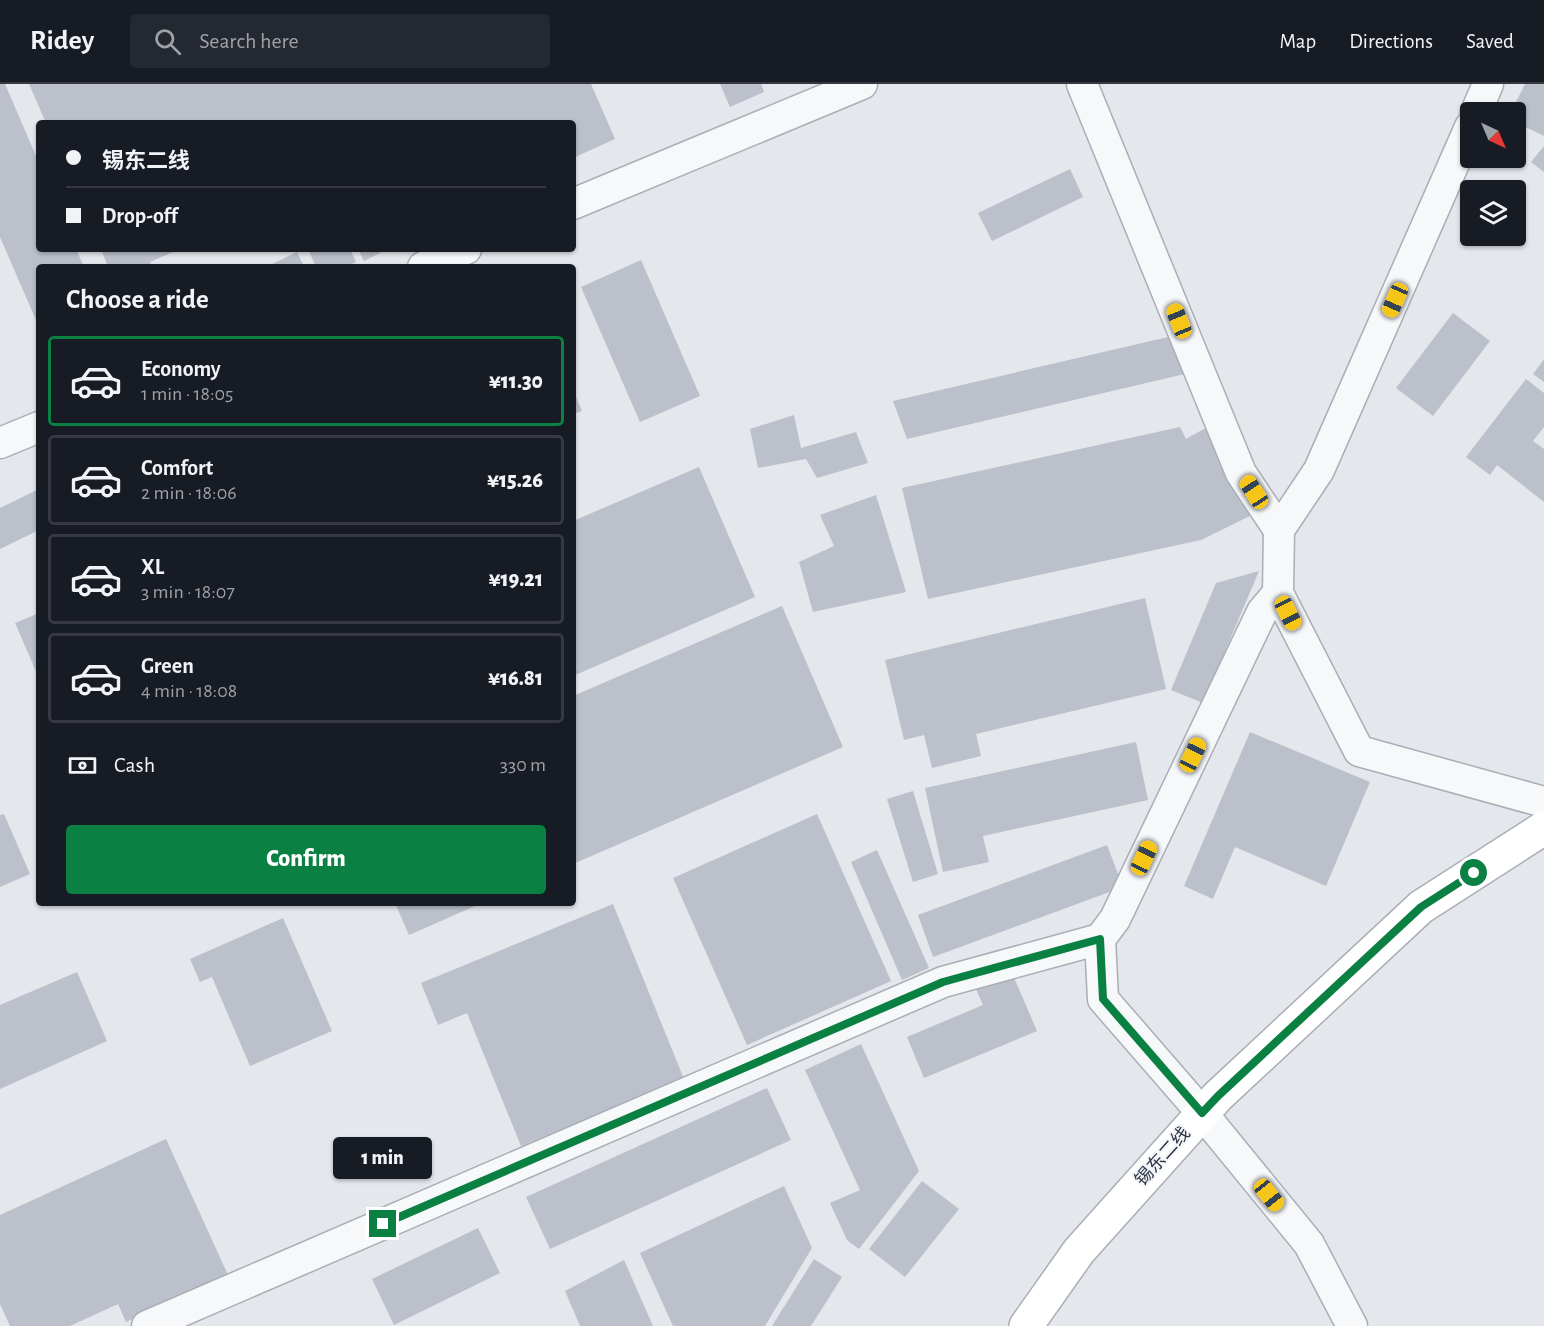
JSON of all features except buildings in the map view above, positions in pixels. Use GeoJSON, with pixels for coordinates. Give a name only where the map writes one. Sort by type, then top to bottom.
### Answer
{"type":"FeatureCollection","features":[{"type":"Feature","properties":{"kind":"main road","name":"锡东二线"},"geometry":{"type":"LineString","coordinates":[[1026,1326],[1079,1251],[1218,1096],[1421,907],[1544,828]]}},
{"type":"Feature","properties":{"kind":"street"},"geometry":{"type":"LineString","coordinates":[[576,203],[862,84]]}},
{"type":"Feature","properties":{"kind":"street"},"geometry":{"type":"LineString","coordinates":[[1082,84],[1241,472],[1279,530]]}},
{"type":"Feature","properties":{"kind":"street"},"geometry":{"type":"LineString","coordinates":[[1480,102],[1488,84]]}},
{"type":"Feature","properties":{"kind":"street"},"geometry":{"type":"LineString","coordinates":[[1460,150],[1319,470],[1279,530],[1278,594],[1359,752],[1544,802]]}},
{"type":"Feature","properties":{"kind":"street"},"geometry":{"type":"LineString","coordinates":[[430,264],[459,252]]}},
{"type":"Feature","properties":{"kind":"street"},"geometry":{"type":"LineString","coordinates":[[0,444],[36,428]]}},
{"type":"Feature","properties":{"kind":"street"},"geometry":{"type":"LineString","coordinates":[[147,1326],[943,982],[1100,939],[1115,919],[1262,612],[1278,594]]}},
{"type":"Feature","properties":{"kind":"street"},"geometry":{"type":"LineString","coordinates":[[1100,939],[1103,999],[1202,1113],[1308,1244],[1352,1326]]}},
{"type":"Feature","properties":{"kind":"route"},"geometry":{"type":"LineString","coordinates":[[383,1224],[943,982],[1100,939],[1103,999],[1202,1113],[1421,907],[1474,873]]}}]}
